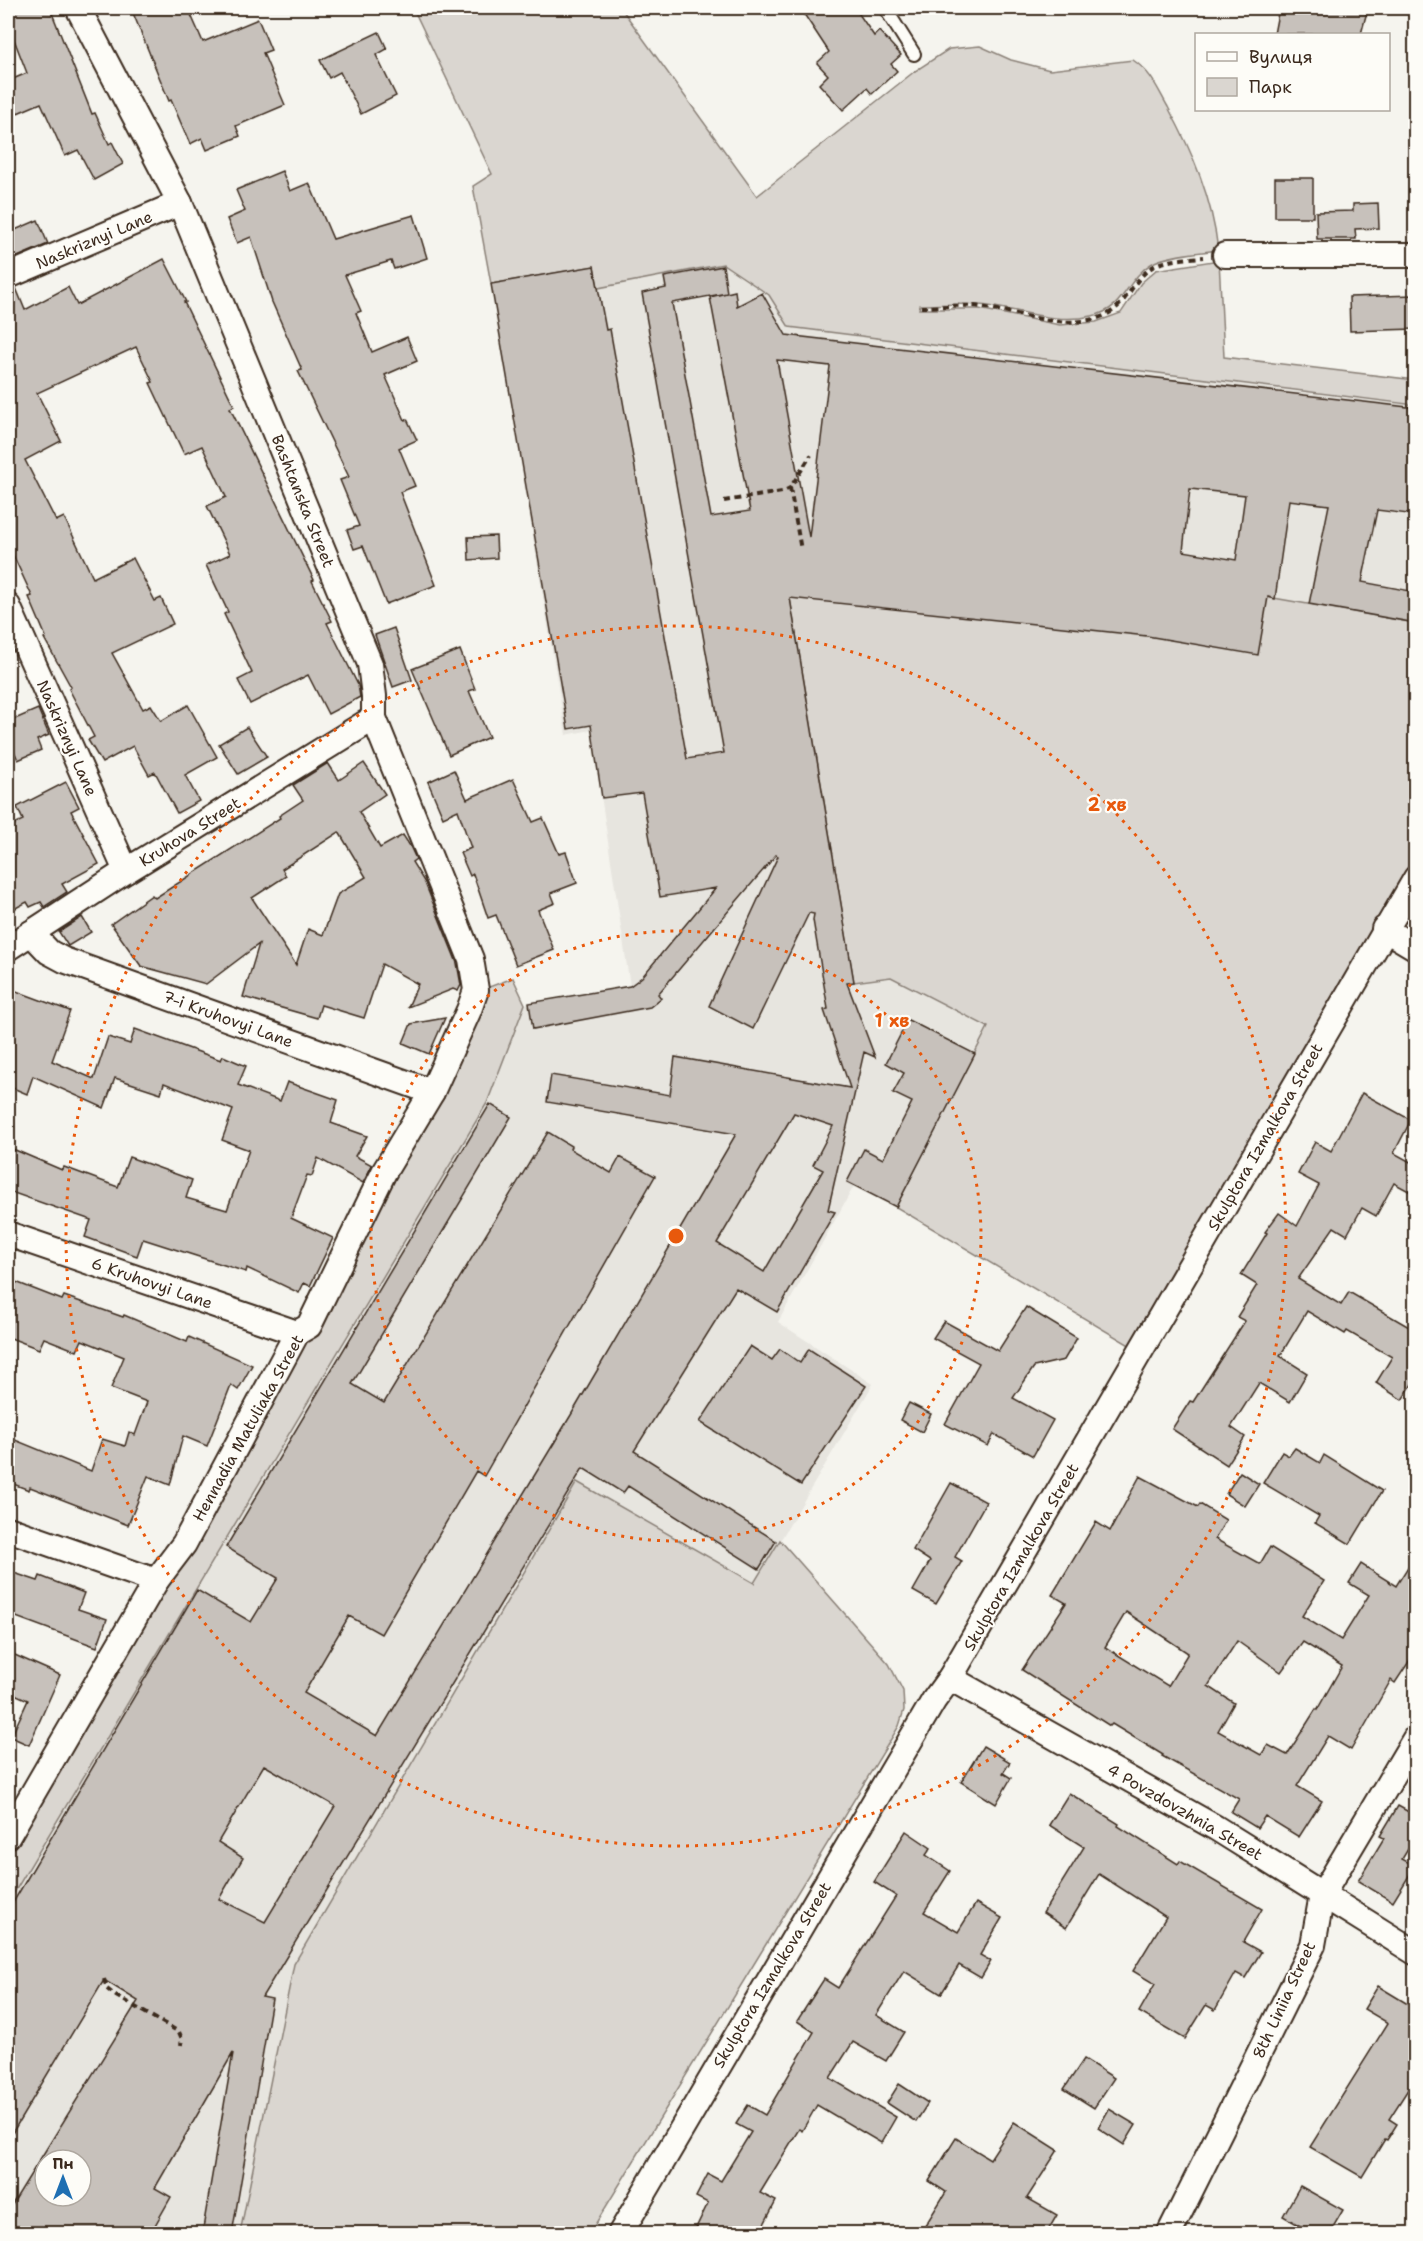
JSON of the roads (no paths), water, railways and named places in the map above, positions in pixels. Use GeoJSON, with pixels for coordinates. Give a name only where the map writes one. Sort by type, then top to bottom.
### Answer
{"type":"FeatureCollection","features":[{"type":"Feature","properties":{"kind":"street","name":"Bashtanska Street"},"geometry":{"type":"LineString","coordinates":[[78,8],[180,203],[370,664],[374,718],[471,959],[476,990],[469,1010]]}},
{"type":"Feature","properties":{"kind":"street","name":"Naskriznyi Lane"},"geometry":{"type":"LineString","coordinates":[[8,276],[180,203]]}},
{"type":"Feature","properties":{"kind":"street"},"geometry":{"type":"LineString","coordinates":[[1225,255],[1416,255]]}},
{"type":"Feature","properties":{"kind":"street","name":"Naskriznyi Lane"},"geometry":{"type":"LineString","coordinates":[[8,606],[126,872]]}},
{"type":"Feature","properties":{"kind":"street","name":"Kruhova Street"},"geometry":{"type":"LineString","coordinates":[[8,948],[374,718]]}},
{"type":"Feature","properties":{"kind":"street","name":"Skulptora Izmalkova Street"},"geometry":{"type":"LineString","coordinates":[[620,2234],[934,1700],[950,1678],[1416,878]]}},
{"type":"Feature","properties":{"kind":"street"},"geometry":{"type":"LineString","coordinates":[[1384,930],[1416,948]]}},
{"type":"Feature","properties":{"kind":"street","name":"7-i Kruhovyi Lane"},"geometry":{"type":"LineString","coordinates":[[31,933],[49,952],[63,960],[432,1092]]}},
{"type":"Feature","properties":{"kind":"street","name":"Hennadia Matuliaka Street"},"geometry":{"type":"LineString","coordinates":[[8,1835],[156,1581],[184,1544],[297,1333],[309,1326],[384,1172],[432,1092],[469,1010]]}},
{"type":"Feature","properties":{"kind":"street","name":"6 Kruhovyi Lane"},"geometry":{"type":"LineString","coordinates":[[8,1234],[297,1333]]}},
{"type":"Feature","properties":{"kind":"street"},"geometry":{"type":"LineString","coordinates":[[8,1529],[156,1581]]}},
{"type":"Feature","properties":{"kind":"street","name":"4 Povzdovzhnia Street"},"geometry":{"type":"LineString","coordinates":[[950,1678],[1216,1828],[1416,1953]]}},
{"type":"Feature","properties":{"kind":"street","name":"8th Liniia Street"},"geometry":{"type":"LineString","coordinates":[[1169,2234],[1313,1945],[1322,1895],[1416,1737]]}},
{"type":"Feature","properties":{"kind":"lane"},"geometry":{"type":"LineString","coordinates":[[885,8],[914,54]]}}]}
